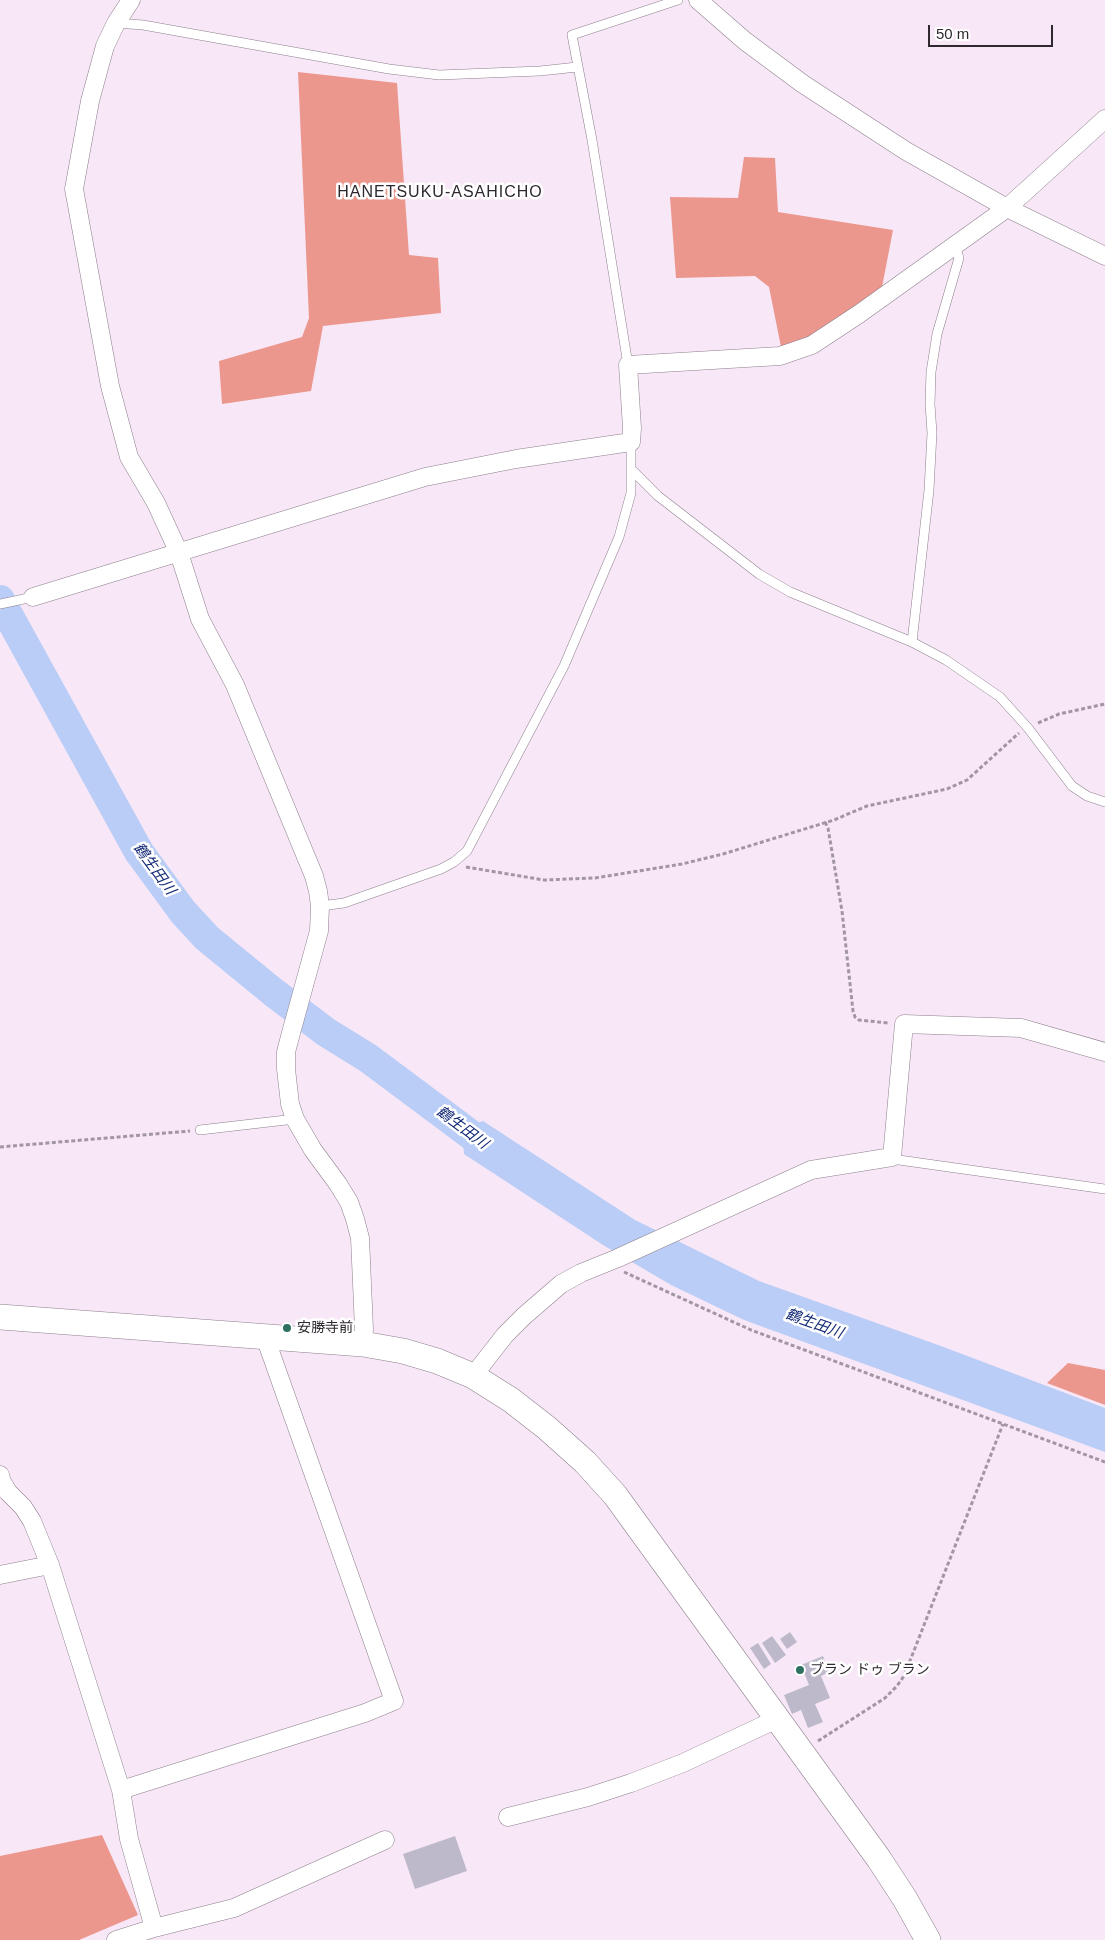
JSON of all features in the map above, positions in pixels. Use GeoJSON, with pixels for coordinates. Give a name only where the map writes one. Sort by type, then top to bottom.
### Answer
{"type":"FeatureCollection","features":[{"type":"Feature","properties":{"kind":"street"},"geometry":{"type":"LineString","coordinates":[[131,0],[105,46],[90,101],[74,190],[110,386],[129,457],[156,503],[178,553],[200,619],[235,685],[314,876],[320,906],[319,932],[286,1052],[286,1069],[290,1104],[295,1119],[313,1150],[346,1196],[355,1219],[360,1238],[364,1330],[362,1344]]}},
{"type":"Feature","properties":{"kind":"street"},"geometry":{"type":"LineString","coordinates":[[698,0],[745,40],[803,84],[906,151],[1008,208],[1105,256]]}},
{"type":"Feature","properties":{"kind":"street"},"geometry":{"type":"LineString","coordinates":[[25,598],[425,477],[516,460],[631,442],[632,428],[628,365],[780,356],[812,345],[1008,208],[1105,119]]}},
{"type":"Feature","properties":{"kind":"street"},"geometry":{"type":"LineString","coordinates":[[473,1376],[505,1335],[548,1294],[581,1273],[672,1234],[811,1170],[892,1156],[904,1024],[1022,1028],[1105,1052]]}},
{"type":"Feature","properties":{"kind":"street"},"geometry":{"type":"LineString","coordinates":[[0,1316],[362,1344],[403,1351],[437,1361],[473,1376],[511,1400],[547,1428],[585,1462],[615,1496],[879,1859],[905,1899],[928,1940]]}},
{"type":"Feature","properties":{"kind":"street"},"geometry":{"type":"LineString","coordinates":[[121,1790],[365,1713],[394,1701],[265,1337]]}},
{"type":"Feature","properties":{"kind":"street"},"geometry":{"type":"LineString","coordinates":[[0,1475],[8,1492],[23,1507],[32,1521],[50,1565],[121,1790],[129,1840],[154,1928]]}},
{"type":"Feature","properties":{"kind":"street"},"geometry":{"type":"LineString","coordinates":[[0,1575],[50,1565]]}},
{"type":"Feature","properties":{"kind":"street"},"geometry":{"type":"LineString","coordinates":[[508,1817],[588,1797],[631,1783],[683,1763],[777,1719]]}},
{"type":"Feature","properties":{"kind":"street"},"geometry":{"type":"LineString","coordinates":[[116,1940],[154,1928],[234,1908],[385,1840]]}},
{"type":"Feature","properties":{"kind":"lane"},"geometry":{"type":"LineString","coordinates":[[628,365],[592,140],[572,35],[678,0]]}},
{"type":"Feature","properties":{"kind":"lane"},"geometry":{"type":"LineString","coordinates":[[116,24],[143,25],[389,69],[438,74],[540,71],[577,67]]}},
{"type":"Feature","properties":{"kind":"lane"},"geometry":{"type":"LineString","coordinates":[[912,642],[929,490],[932,433],[930,404],[931,372],[937,334],[959,258],[955,246]]}},
{"type":"Feature","properties":{"kind":"lane"},"geometry":{"type":"LineString","coordinates":[[320,906],[344,903],[441,869],[454,862],[467,851],[564,666],[619,537],[631,493],[631,442]]}},
{"type":"Feature","properties":{"kind":"lane"},"geometry":{"type":"LineString","coordinates":[[631,469],[658,496],[759,574],[790,592],[912,642],[946,660],[1000,697],[1028,728],[1072,786],[1087,796],[1105,802]]}},
{"type":"Feature","properties":{"kind":"lane"},"geometry":{"type":"LineString","coordinates":[[0,604],[25,598]]}},
{"type":"Feature","properties":{"kind":"lane"},"geometry":{"type":"LineString","coordinates":[[200,1130],[295,1119]]}},
{"type":"Feature","properties":{"kind":"lane"},"geometry":{"type":"LineString","coordinates":[[892,1156],[899,1160],[1105,1189]]}},
{"type":"Feature","properties":{"kind":"path"},"geometry":{"type":"LineString","coordinates":[[454,862],[468,868],[544,880],[595,878],[690,862],[825,822],[867,806],[947,790],[967,780],[1018,734],[1028,728],[1059,714],[1105,704]]}},
{"type":"Feature","properties":{"kind":"path"},"geometry":{"type":"LineString","coordinates":[[825,822],[828,828],[842,911],[855,1017],[859,1020],[904,1024]]}},
{"type":"Feature","properties":{"kind":"path"},"geometry":{"type":"LineString","coordinates":[[0,1146],[200,1130]]}},
{"type":"Feature","properties":{"kind":"path"},"geometry":{"type":"LineString","coordinates":[[611,1261],[751,1330],[1105,1462]]}},
{"type":"Feature","properties":{"kind":"path"},"geometry":{"type":"LineString","coordinates":[[801,1752],[885,1698],[904,1676],[1004,1424]]}},
{"type":"Feature","properties":{"kind":"shaded area"},"geometry":{"type":"Polygon","coordinates":[[[298,72],[397,83],[409,255],[438,258],[441,313],[323,326],[311,391],[222,404],[219,361],[302,337],[309,318],[298,72]]]}},
{"type":"Feature","properties":{"kind":"shaded area"},"geometry":{"type":"Polygon","coordinates":[[[744,157],[775,158],[778,212],[893,230],[882,287],[808,339],[781,347],[769,287],[755,276],[676,278],[670,197],[738,198],[744,157]]]}},
{"type":"Feature","properties":{"kind":"shaded area"},"geometry":{"type":"Polygon","coordinates":[[[1068,1363],[1105,1370],[1105,1405],[1047,1383],[1068,1363]]]}},
{"type":"Feature","properties":{"kind":"shaded area"},"geometry":{"type":"Polygon","coordinates":[[[102,1835],[138,1915],[79,1940],[0,1940],[0,1856],[102,1835]]]}},
{"type":"Feature","properties":{"kind":"water"},"geometry":{"type":"Polygon","coordinates":[[[483,1121],[635,1220],[759,1281],[941,1346],[1105,1408],[1105,1452],[744,1320],[671,1285],[603,1245],[464,1154],[462,1128],[483,1121]]]}},
{"type":"Feature","properties":{"kind":"building"},"geometry":{"type":"Polygon","coordinates":[[[790,1632],[797,1642],[787,1649],[780,1639],[790,1632]]]}},
{"type":"Feature","properties":{"kind":"building"},"geometry":{"type":"Polygon","coordinates":[[[772,1636],[786,1655],[775,1663],[762,1643],[772,1636]]]}},
{"type":"Feature","properties":{"kind":"building"},"geometry":{"type":"Polygon","coordinates":[[[758,1643],[771,1664],[764,1669],[750,1648],[758,1643]]]}},
{"type":"Feature","properties":{"kind":"building"},"geometry":{"type":"Polygon","coordinates":[[[823,1656],[829,1672],[821,1676],[830,1698],[815,1704],[823,1722],[808,1728],[801,1710],[792,1714],[784,1695],[809,1685],[801,1665],[823,1656]]]}},
{"type":"Feature","properties":{"kind":"building"},"geometry":{"type":"Polygon","coordinates":[[[455,1836],[467,1871],[415,1889],[403,1854],[455,1836]]]}},
{"type":"Feature","properties":{"kind":"waterway","name":"鶴生田川"},"geometry":{"type":"LineString","coordinates":[[0,600],[139,852],[183,912],[207,938],[273,992],[326,1032],[368,1058],[494,1152]]}},
{"type":"Feature","properties":{"kind":"place","name":"安勝寺前"},"geometry":{"type":"Point","coordinates":[287,1328]}},
{"type":"Feature","properties":{"kind":"place","name":"ブラン ドゥ ブラン"},"geometry":{"type":"Point","coordinates":[800,1670]}},
{"type":"Feature","properties":{"kind":"district","name":"HANETSUKU-ASAHICHO"},"geometry":{"type":"Point","coordinates":[440,193]}}]}
